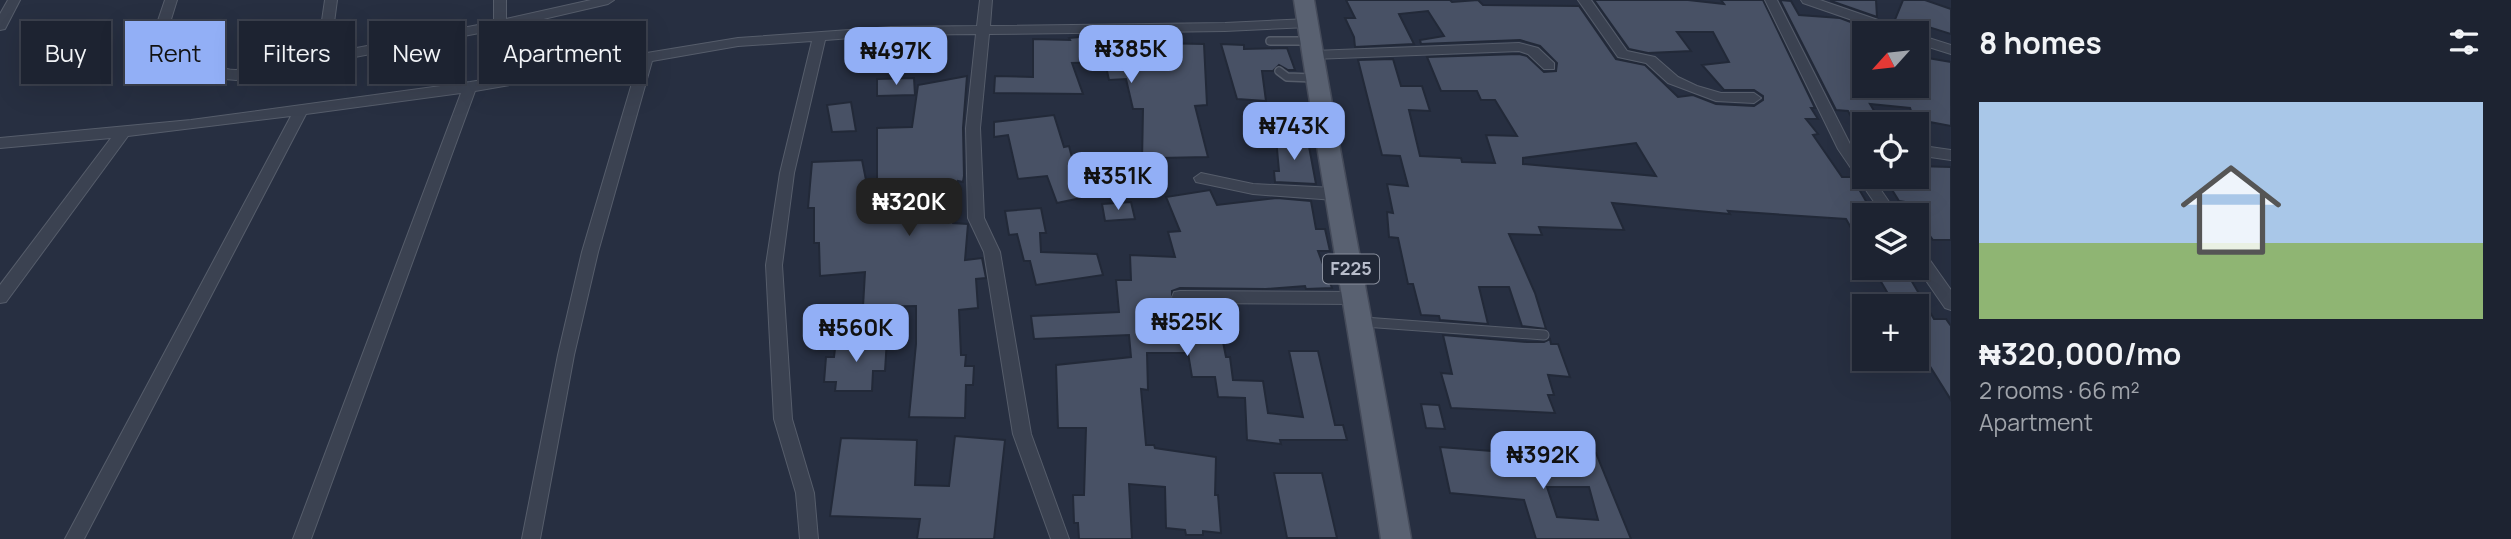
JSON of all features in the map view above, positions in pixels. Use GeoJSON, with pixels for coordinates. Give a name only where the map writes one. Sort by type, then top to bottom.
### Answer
{"type":"FeatureCollection","features":[{"type":"Feature","properties":{"kind":"main road","name":"F225"},"geometry":{"type":"LineString","coordinates":[[1311,39],[1335,194],[1359,310],[1396,539]]}},
{"type":"Feature","properties":{"kind":"street"},"geometry":{"type":"LineString","coordinates":[[0,26],[14,0]]}},
{"type":"Feature","properties":{"kind":"street"},"geometry":{"type":"LineString","coordinates":[[171,0],[153,56],[159,63],[201,63],[213,66],[219,75],[239,74]]}},
{"type":"Feature","properties":{"kind":"street"},"geometry":{"type":"LineString","coordinates":[[328,21],[331,0]]}},
{"type":"Feature","properties":{"kind":"street"},"geometry":{"type":"LineString","coordinates":[[500,0],[500,21]]}},
{"type":"Feature","properties":{"kind":"street"},"geometry":{"type":"LineString","coordinates":[[517,21],[608,0]]}},
{"type":"Feature","properties":{"kind":"street"},"geometry":{"type":"LineString","coordinates":[[986,0],[973,128],[976,218],[992,252],[1022,434],[1059,539]]}},
{"type":"Feature","properties":{"kind":"street"},"geometry":{"type":"LineString","coordinates":[[1584,0],[1623,54],[1650,60],[1673,80],[1692,89],[1721,98],[1754,98]]}},
{"type":"Feature","properties":{"kind":"street"},"geometry":{"type":"LineString","coordinates":[[1771,0],[1852,159]]}},
{"type":"Feature","properties":{"kind":"street"},"geometry":{"type":"LineString","coordinates":[[1807,0],[1867,21]]}},
{"type":"Feature","properties":{"kind":"street"},"geometry":{"type":"LineString","coordinates":[[646,58],[738,42],[820,35],[1266,25],[1311,39],[1400,54],[1519,47],[1533,51],[1549,66]]}},
{"type":"Feature","properties":{"kind":"street"},"geometry":{"type":"LineString","coordinates":[[355,52],[479,29]]}},
{"type":"Feature","properties":{"kind":"street"},"geometry":{"type":"LineString","coordinates":[[809,539],[805,493],[783,419],[774,265],[787,173],[820,35]]}},
{"type":"Feature","properties":{"kind":"street"},"geometry":{"type":"LineString","coordinates":[[1929,42],[1951,50]]}},
{"type":"Feature","properties":{"kind":"street"},"geometry":{"type":"LineString","coordinates":[[0,143],[122,132],[488,84]]}},
{"type":"Feature","properties":{"kind":"street"},"geometry":{"type":"LineString","coordinates":[[531,539],[566,355],[590,252],[638,84]]}},
{"type":"Feature","properties":{"kind":"street"},"geometry":{"type":"LineString","coordinates":[[302,539],[470,87]]}},
{"type":"Feature","properties":{"kind":"street"},"geometry":{"type":"LineString","coordinates":[[74,539],[300,110]]}},
{"type":"Feature","properties":{"kind":"street"},"geometry":{"type":"LineString","coordinates":[[0,297],[122,132]]}},
{"type":"Feature","properties":{"kind":"street"},"geometry":{"type":"LineString","coordinates":[[1845,149],[1852,149]]}},
{"type":"Feature","properties":{"kind":"street"},"geometry":{"type":"LineString","coordinates":[[1929,152],[1951,155]]}},
{"type":"Feature","properties":{"kind":"street"},"geometry":{"type":"LineString","coordinates":[[1201,178],[1253,189],[1335,194]]}},
{"type":"Feature","properties":{"kind":"street"},"geometry":{"type":"LineString","coordinates":[[1929,272],[1951,303]]}},
{"type":"Feature","properties":{"kind":"street"},"geometry":{"type":"LineString","coordinates":[[1180,297],[1359,310]]}},
{"type":"Feature","properties":{"kind":"lane"},"geometry":{"type":"LineString","coordinates":[[1266,25],[1270,44],[1311,39]]}},
{"type":"Feature","properties":{"kind":"lane"},"geometry":{"type":"LineString","coordinates":[[1279,71],[1287,77],[1311,39]]}},
{"type":"Feature","properties":{"kind":"lane"},"geometry":{"type":"LineString","coordinates":[[1359,310],[1544,335]]}},
{"type":"Feature","properties":{"kind":"building"},"geometry":{"type":"Polygon","coordinates":[[[1346,0],[1478,0],[1483,5],[1579,6],[1616,59],[1645,65],[1678,97],[1693,95],[1716,104],[1754,106],[1763,100],[1763,96],[1754,90],[1724,90],[1702,65],[1729,62],[1713,32],[1677,32],[1691,51],[1648,53],[1629,49],[1594,0],[1688,0],[1724,4],[1721,0],[1763,0],[1815,108],[1811,108],[1818,119],[1806,119],[1818,134],[1813,135],[1842,177],[1852,177],[1852,189],[1859,189],[1867,203],[1852,203],[1852,230],[1846,219],[1728,211],[1730,214],[1612,203],[1624,230],[1539,227],[1542,235],[1509,234],[1535,293],[1546,329],[1522,326],[1509,287],[1479,287],[1488,324],[1440,320],[1439,316],[1421,315],[1413,284],[1408,284],[1398,238],[1389,237],[1387,212],[1393,213],[1387,184],[1408,186],[1400,156],[1382,155],[1358,60],[1393,59],[1401,86],[1422,86],[1430,111],[1409,110],[1420,156],[1495,163],[1486,135],[1517,136],[1495,100],[1481,100],[1477,91],[1441,91],[1427,57],[1519,54],[1527,56],[1544,72],[1556,71],[1557,63],[1540,46],[1520,40],[1421,44],[1420,40],[1444,36],[1428,11],[1399,14],[1414,44],[1355,47],[1354,37],[1345,18],[1355,18],[1346,0]],[[1636,143],[1523,158],[1523,164],[1656,176],[1636,143]]]}},
{"type":"Feature","properties":{"kind":"building"},"geometry":{"type":"Polygon","coordinates":[[[1780,0],[1791,1],[1799,15],[1840,18],[1852,22],[1852,98],[1929,98],[1929,58],[1951,62],[1951,126],[1929,122],[1929,112],[1911,112],[1910,108],[1870,104],[1875,112],[1852,112],[1852,118],[1848,111],[1836,110],[1780,0]]]}},
{"type":"Feature","properties":{"kind":"building"},"geometry":{"type":"Polygon","coordinates":[[[1876,0],[1877,17],[1831,1],[1876,0]]]}},
{"type":"Feature","properties":{"kind":"building"},"geometry":{"type":"Polygon","coordinates":[[[1903,0],[1925,0],[1951,9],[1951,34],[1929,27],[1929,21],[1894,21],[1903,0]]]}},
{"type":"Feature","properties":{"kind":"building"},"geometry":{"type":"Polygon","coordinates":[[[1155,35],[1156,43],[1204,44],[1207,105],[1195,106],[1208,157],[1160,158],[1160,163],[1142,162],[1143,109],[1133,109],[1126,79],[1109,80],[1105,62],[1072,63],[1083,94],[994,93],[995,76],[1033,77],[1033,39],[1070,40],[1069,38],[1155,35]]]}},
{"type":"Feature","properties":{"kind":"building"},"geometry":{"type":"Polygon","coordinates":[[[1221,44],[1244,45],[1244,49],[1287,48],[1295,70],[1279,65],[1273,71],[1262,71],[1266,101],[1237,99],[1221,44]]]}},
{"type":"Feature","properties":{"kind":"building"},"geometry":{"type":"Polygon","coordinates":[[[967,76],[963,128],[964,176],[963,182],[958,181],[953,223],[968,224],[965,260],[982,258],[986,278],[976,279],[978,308],[959,310],[961,355],[966,355],[965,366],[974,366],[973,385],[966,385],[965,418],[909,417],[916,344],[916,306],[863,307],[865,272],[820,276],[819,243],[814,243],[814,208],[808,208],[812,162],[862,160],[868,190],[877,189],[877,128],[912,127],[918,85],[967,76]]]}},
{"type":"Feature","properties":{"kind":"building"},"geometry":{"type":"Polygon","coordinates":[[[914,78],[915,95],[877,96],[877,79],[914,78]]]}},
{"type":"Feature","properties":{"kind":"building"},"geometry":{"type":"Polygon","coordinates":[[[851,102],[856,131],[832,132],[827,105],[851,102]]]}},
{"type":"Feature","properties":{"kind":"building"},"geometry":{"type":"Polygon","coordinates":[[[1054,115],[1064,147],[1069,146],[1076,173],[1071,174],[1081,198],[1057,203],[1047,176],[1018,179],[1008,135],[994,137],[994,122],[1054,115]]]}},
{"type":"Feature","properties":{"kind":"building"},"geometry":{"type":"Polygon","coordinates":[[[1276,138],[1308,141],[1316,184],[1275,182],[1274,171],[1279,171],[1276,138]]]}},
{"type":"Feature","properties":{"kind":"building"},"geometry":{"type":"Polygon","coordinates":[[[1929,166],[1951,167],[1951,240],[1933,240],[1929,235],[1929,203],[1899,201],[1892,189],[1929,189],[1929,166]]]}},
{"type":"Feature","properties":{"kind":"building"},"geometry":{"type":"Polygon","coordinates":[[[1210,190],[1217,205],[1277,198],[1311,201],[1316,229],[1325,229],[1330,251],[1318,251],[1332,288],[1180,288],[1172,291],[1172,303],[1180,306],[1221,306],[1224,322],[1219,322],[1226,357],[1230,357],[1233,380],[1263,381],[1268,413],[1303,417],[1289,351],[1318,351],[1335,425],[1343,425],[1347,440],[1280,440],[1281,444],[1247,440],[1245,398],[1218,397],[1215,377],[1192,377],[1188,353],[1147,353],[1148,390],[1141,389],[1146,445],[1216,457],[1215,495],[1218,495],[1221,533],[1203,531],[1203,535],[1186,535],[1185,530],[1166,528],[1165,487],[1129,484],[1132,539],[1079,539],[1078,523],[1074,523],[1073,495],[1084,495],[1086,428],[1058,428],[1056,365],[1131,357],[1129,335],[1034,339],[1031,316],[1119,312],[1116,280],[1131,280],[1130,255],[1175,257],[1168,232],[1180,231],[1166,197],[1210,190]]]}},
{"type":"Feature","properties":{"kind":"building"},"geometry":{"type":"Polygon","coordinates":[[[1131,202],[1135,219],[1105,221],[1102,204],[1131,202]]]}},
{"type":"Feature","properties":{"kind":"building"},"geometry":{"type":"Polygon","coordinates":[[[1041,208],[1046,233],[1040,233],[1041,252],[1097,254],[1103,275],[1036,285],[1030,261],[1024,261],[1017,234],[1009,235],[1005,211],[1041,208]]]}},
{"type":"Feature","properties":{"kind":"building"},"geometry":{"type":"Polygon","coordinates":[[[1880,280],[1911,280],[1919,294],[1888,294],[1880,280]]]}},
{"type":"Feature","properties":{"kind":"building"},"geometry":{"type":"Polygon","coordinates":[[[1929,310],[1934,319],[1946,319],[1951,326],[1951,400],[1929,365],[1929,310]]]}},
{"type":"Feature","properties":{"kind":"building"},"geometry":{"type":"Polygon","coordinates":[[[1443,335],[1527,342],[1544,342],[1550,339],[1551,344],[1558,344],[1570,377],[1548,375],[1554,395],[1548,395],[1555,413],[1451,408],[1441,373],[1452,374],[1443,335]]]}},
{"type":"Feature","properties":{"kind":"building"},"geometry":{"type":"Polygon","coordinates":[[[887,339],[885,371],[873,371],[872,391],[835,391],[836,382],[824,382],[826,357],[834,357],[836,340],[887,339]]]}},
{"type":"Feature","properties":{"kind":"building"},"geometry":{"type":"Polygon","coordinates":[[[1421,404],[1439,405],[1445,429],[1426,428],[1421,404]]]}},
{"type":"Feature","properties":{"kind":"building"},"geometry":{"type":"Polygon","coordinates":[[[955,436],[1005,440],[994,539],[917,539],[920,519],[830,516],[841,438],[917,440],[915,485],[949,486],[955,436]]]}},
{"type":"Feature","properties":{"kind":"building"},"geometry":{"type":"Polygon","coordinates":[[[1440,447],[1505,452],[1507,459],[1547,461],[1544,453],[1596,453],[1631,539],[1536,539],[1524,500],[1450,493],[1440,447]],[[1547,487],[1557,517],[1598,520],[1589,487],[1547,487]]]}},
{"type":"Feature","properties":{"kind":"building"},"geometry":{"type":"Polygon","coordinates":[[[1274,473],[1322,473],[1337,538],[1287,538],[1274,473]]]}}]}
